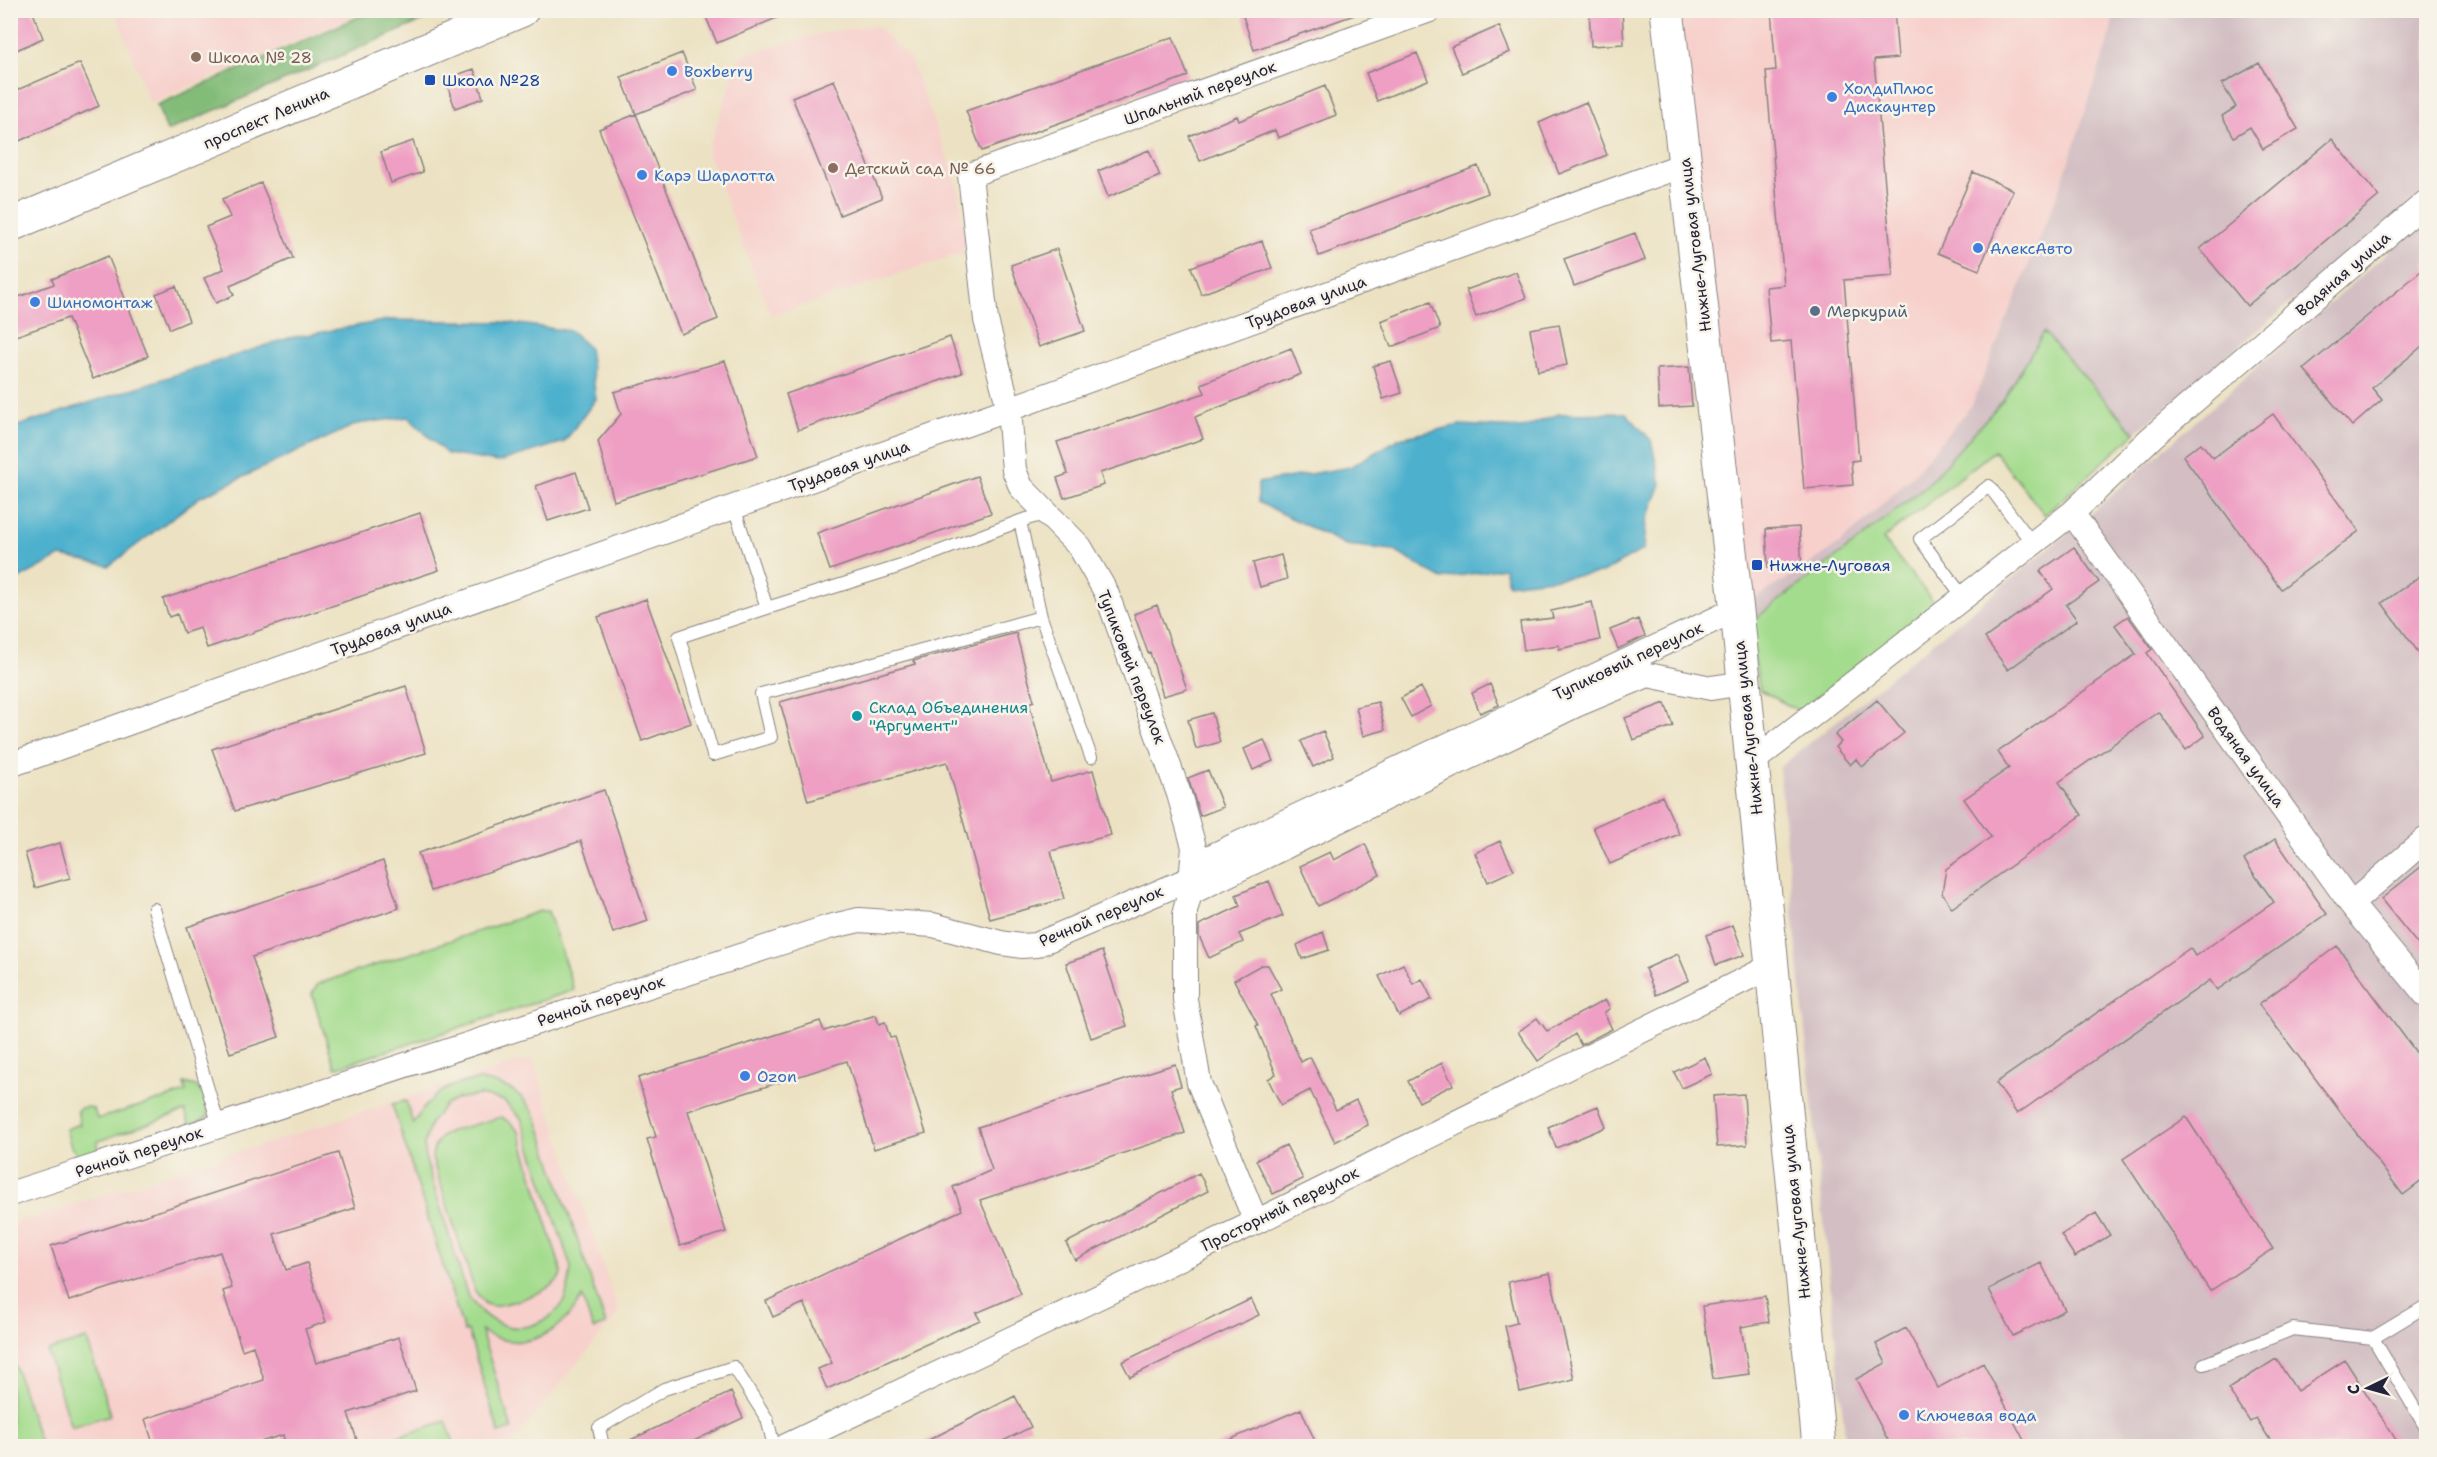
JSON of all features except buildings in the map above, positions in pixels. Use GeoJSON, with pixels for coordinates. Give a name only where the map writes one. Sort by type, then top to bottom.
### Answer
{"type":"FeatureCollection","features":[{"type":"Feature","properties":{"kind":"street","name":"Шпальный переулок"},"geometry":{"type":"LineString","coordinates":[[970,175],[1430,10]]}},
{"type":"Feature","properties":{"kind":"street","name":"Нижне-Луговая улица"},"geometry":{"type":"LineString","coordinates":[[1667,10],[1737,609],[1819,1446]]}},
{"type":"Feature","properties":{"kind":"street","name":"проспект Ленина"},"geometry":{"type":"LineString","coordinates":[[10,225],[518,11]]}},
{"type":"Feature","properties":{"kind":"street","name":"Трудовая улица"},"geometry":{"type":"LineString","coordinates":[[10,765],[1009,409],[1686,164]]}},
{"type":"Feature","properties":{"kind":"street","name":"Тупиковый переулок"},"geometry":{"type":"LineString","coordinates":[[970,175],[986,320],[1009,409],[1014,470],[1021,487],[1080,547],[1106,592],[1179,794],[1194,847],[1192,879],[1185,911],[1185,999],[1199,1083],[1256,1222]]}},
{"type":"Feature","properties":{"kind":"street","name":"Водяная улица"},"geometry":{"type":"LineString","coordinates":[[1752,762],[2072,513],[2152,437],[2427,202]]}},
{"type":"Feature","properties":{"kind":"street","name":"Водяная улица"},"geometry":{"type":"LineString","coordinates":[[2072,513],[2351,904],[2427,995]]}},
{"type":"Feature","properties":{"kind":"street","name":"Тупиковый переулок"},"geometry":{"type":"LineString","coordinates":[[1192,879],[1737,609]]}},
{"type":"Feature","properties":{"kind":"street","name":"Тупиковый переулок"},"geometry":{"type":"LineString","coordinates":[[1192,879],[1576,705],[1648,675],[1711,688],[1744,683]]}},
{"type":"Feature","properties":{"kind":"street"},"geometry":{"type":"LineString","coordinates":[[2351,904],[2427,839]]}},
{"type":"Feature","properties":{"kind":"street","name":"Речной переулок"},"geometry":{"type":"LineString","coordinates":[[10,1194],[829,927],[860,920],[933,925],[1001,943],[1021,946],[1036,945],[1192,879]]}},
{"type":"Feature","properties":{"kind":"street","name":"Просторный переулок"},"geometry":{"type":"LineString","coordinates":[[786,1446],[1256,1222],[1772,966]]}},
{"type":"Feature","properties":{"kind":"lane"},"geometry":{"type":"LineString","coordinates":[[1964,598],[1920,539],[1989,486],[2033,544]]}},
{"type":"Feature","properties":{"kind":"lane"},"geometry":{"type":"LineString","coordinates":[[734,507],[767,608]]}},
{"type":"Feature","properties":{"kind":"lane"},"geometry":{"type":"LineString","coordinates":[[1041,617],[761,694],[771,737],[713,755],[679,637],[898,567],[1020,521],[1048,513]]}},
{"type":"Feature","properties":{"kind":"lane"},"geometry":{"type":"LineString","coordinates":[[1020,521],[1041,617],[1091,757]]}},
{"type":"Feature","properties":{"kind":"lane"},"geometry":{"type":"LineString","coordinates":[[154,909],[219,1126]]}},
{"type":"Feature","properties":{"kind":"lane"},"geometry":{"type":"LineString","coordinates":[[2204,1364],[2293,1329],[2373,1338],[2427,1306]]}},
{"type":"Feature","properties":{"kind":"lane"},"geometry":{"type":"LineString","coordinates":[[2373,1338],[2427,1428]]}},
{"type":"Feature","properties":{"kind":"lane"},"geometry":{"type":"LineString","coordinates":[[603,1446],[598,1428],[664,1389],[734,1367],[767,1419],[774,1446]]}},
{"type":"Feature","properties":{"kind":"shaded area","name":"Школа № 28"},"geometry":{"type":"Polygon","coordinates":[[[115,11],[367,11],[150,103],[115,11]]]}},
{"type":"Feature","properties":{"kind":"shaded area"},"geometry":{"type":"Polygon","coordinates":[[[1681,11],[2114,11],[2110,36],[2061,185],[1972,405],[1913,475],[1838,545],[1790,578],[1746,603],[1681,11]]]}},
{"type":"Feature","properties":{"kind":"shaded area"},"geometry":{"type":"Polygon","coordinates":[[[2114,11],[2426,11],[2426,190],[2135,433],[2044,332],[2003,400],[1929,483],[1859,540],[1748,624],[1746,603],[1838,545],[1913,475],[1972,405],[2061,185],[2110,36],[2114,11]]]}},
{"type":"Feature","properties":{"kind":"shaded area","name":"Детский сад № 66"},"geometry":{"type":"Polygon","coordinates":[[[875,25],[910,59],[958,185],[966,252],[771,316],[707,152],[740,56],[825,32],[875,25]]]}},
{"type":"Feature","properties":{"kind":"shaded area"},"geometry":{"type":"Polygon","coordinates":[[[2426,219],[2426,1446],[1846,1446],[1779,768],[2080,523],[2426,219]]]}},
{"type":"Feature","properties":{"kind":"shaded area"},"geometry":{"type":"Polygon","coordinates":[[[532,1058],[619,1313],[509,1446],[11,1446],[10,1225],[532,1058]]]}},
{"type":"Feature","properties":{"kind":"green space"},"geometry":{"type":"Polygon","coordinates":[[[372,11],[445,11],[167,131],[157,105],[372,11]]]}},
{"type":"Feature","properties":{"kind":"green space"},"geometry":{"type":"Polygon","coordinates":[[[2044,332],[2135,433],[2045,515],[1994,451],[1883,539],[1936,605],[1799,711],[1760,690],[1748,624],[1859,540],[1929,483],[2003,400],[2044,332]]]}},
{"type":"Feature","properties":{"kind":"green space"},"geometry":{"type":"Polygon","coordinates":[[[540,911],[548,911],[574,990],[335,1068],[312,994],[318,984],[540,911]]]}},
{"type":"Feature","properties":{"kind":"green space"},"geometry":{"type":"Polygon","coordinates":[[[481,1080],[507,1088],[521,1096],[532,1110],[606,1325],[593,1329],[582,1297],[568,1317],[550,1332],[539,1337],[516,1341],[500,1339],[481,1331],[512,1429],[499,1433],[468,1331],[464,1332],[392,1104],[406,1101],[413,1124],[426,1105],[440,1092],[481,1080]],[[480,1095],[456,1099],[445,1105],[431,1122],[424,1144],[425,1157],[467,1294],[482,1313],[491,1320],[501,1325],[523,1327],[546,1319],[560,1308],[566,1295],[571,1267],[521,1118],[504,1101],[480,1095]]]}},
{"type":"Feature","properties":{"kind":"green space"},"geometry":{"type":"Polygon","coordinates":[[[184,1083],[196,1086],[208,1101],[208,1117],[190,1125],[185,1111],[98,1141],[98,1155],[89,1159],[80,1158],[71,1147],[66,1129],[80,1124],[77,1110],[90,1107],[94,1109],[97,1119],[186,1092],[184,1083]]]}},
{"type":"Feature","properties":{"kind":"green space"},"geometry":{"type":"Polygon","coordinates":[[[501,1117],[510,1122],[519,1132],[562,1273],[551,1286],[532,1296],[493,1306],[485,1304],[475,1291],[432,1158],[437,1143],[448,1132],[501,1117]]]}},
{"type":"Feature","properties":{"kind":"green space"},"geometry":{"type":"Polygon","coordinates":[[[87,1339],[110,1415],[71,1427],[47,1351],[87,1339]]]}},
{"type":"Feature","properties":{"kind":"green space"},"geometry":{"type":"Polygon","coordinates":[[[10,1350],[41,1446],[11,1446],[10,1350]]]}},
{"type":"Feature","properties":{"kind":"green space"},"geometry":{"type":"Polygon","coordinates":[[[446,1421],[455,1446],[397,1446],[394,1438],[446,1421]]]}},
{"type":"Feature","properties":{"kind":"water"},"geometry":{"type":"Polygon","coordinates":[[[389,320],[504,322],[571,331],[589,348],[596,399],[564,442],[498,462],[447,454],[408,417],[357,424],[200,497],[109,566],[61,556],[11,583],[11,428],[289,338],[389,320]]]}},
{"type":"Feature","properties":{"kind":"water"},"geometry":{"type":"Polygon","coordinates":[[[1626,413],[1651,440],[1661,484],[1646,523],[1644,549],[1602,573],[1508,584],[1504,568],[1442,579],[1393,550],[1346,545],[1258,502],[1258,483],[1350,467],[1400,438],[1460,425],[1523,428],[1559,414],[1626,413]]]}},
{"type":"Feature","properties":{"kind":"place","name":"Школа № 28"},"geometry":{"type":"Point","coordinates":[196,57]}},
{"type":"Feature","properties":{"kind":"place","name":"Boxberry"},"geometry":{"type":"Point","coordinates":[672,71]}},
{"type":"Feature","properties":{"kind":"place","name":"Школа №28"},"geometry":{"type":"Point","coordinates":[430,80]}},
{"type":"Feature","properties":{"kind":"place","name":"ХолдиПлюс Дискаунтер"},"geometry":{"type":"Point","coordinates":[1832,97]}},
{"type":"Feature","properties":{"kind":"place","name":"Детский сад № 66"},"geometry":{"type":"Point","coordinates":[833,168]}},
{"type":"Feature","properties":{"kind":"place","name":"Карэ Шарлотта"},"geometry":{"type":"Point","coordinates":[642,175]}},
{"type":"Feature","properties":{"kind":"place","name":"АлексАвто"},"geometry":{"type":"Point","coordinates":[1978,248]}},
{"type":"Feature","properties":{"kind":"place","name":"Шиномонтаж"},"geometry":{"type":"Point","coordinates":[35,302]}},
{"type":"Feature","properties":{"kind":"place","name":"Меркурий"},"geometry":{"type":"Point","coordinates":[1815,311]}},
{"type":"Feature","properties":{"kind":"place","name":"Нижне-Луговая"},"geometry":{"type":"Point","coordinates":[1757,565]}},
{"type":"Feature","properties":{"kind":"place","name":"Склад Объединения \"Аргумент\""},"geometry":{"type":"Point","coordinates":[857,716]}},
{"type":"Feature","properties":{"kind":"place","name":"Ozon"},"geometry":{"type":"Point","coordinates":[745,1076]}},
{"type":"Feature","properties":{"kind":"place","name":"Ключевая вода"},"geometry":{"type":"Point","coordinates":[1904,1415]}}]}
